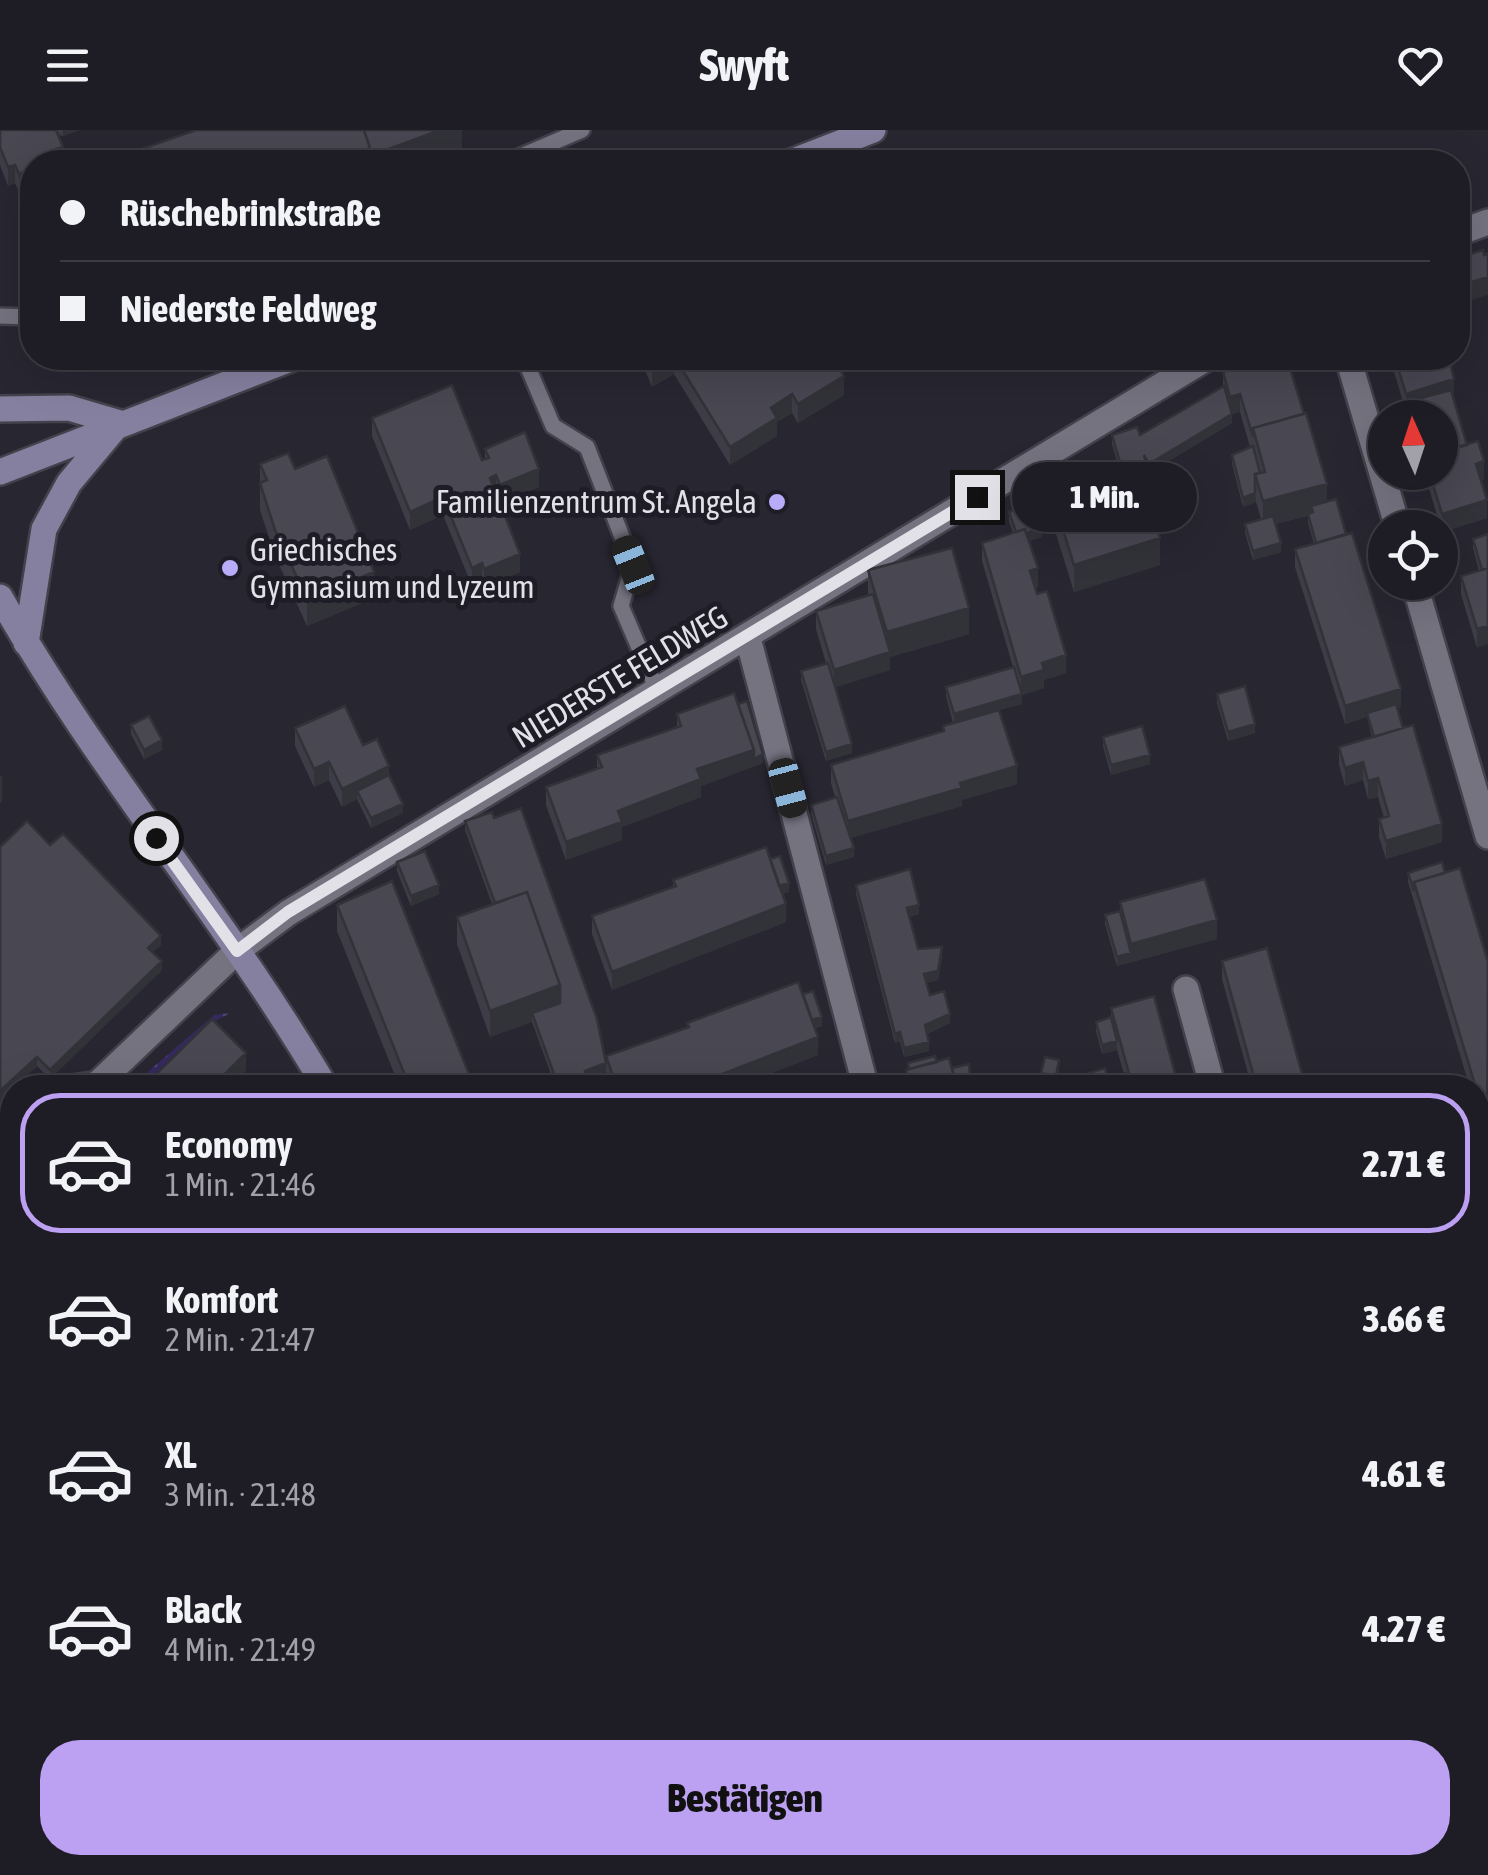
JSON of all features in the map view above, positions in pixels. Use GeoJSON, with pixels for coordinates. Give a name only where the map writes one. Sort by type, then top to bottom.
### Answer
{"type":"FeatureCollection","features":[{"type":"Feature","properties":{"kind":"main road"},"geometry":{"type":"LineString","coordinates":[[822,150],[874,130]]}},
{"type":"Feature","properties":{"kind":"main road"},"geometry":{"type":"LineString","coordinates":[[0,472],[261,370]]}},
{"type":"Feature","properties":{"kind":"main road"},"geometry":{"type":"LineString","coordinates":[[0,409],[69,408],[120,423]]}},
{"type":"Feature","properties":{"kind":"main road"},"geometry":{"type":"LineString","coordinates":[[26,643],[44,529],[69,482],[120,423]]}},
{"type":"Feature","properties":{"kind":"main road"},"geometry":{"type":"LineString","coordinates":[[0,597],[115,782],[237,951],[318,1075]]}},
{"type":"Feature","properties":{"kind":"main road"},"geometry":{"type":"LineString","coordinates":[[0,628],[26,643]]}},
{"type":"Feature","properties":{"kind":"street","name":"NIEDERSTE FELDWEG"},"geometry":{"type":"LineString","coordinates":[[106,1075],[237,951],[288,912],[1187,370]]}},
{"type":"Feature","properties":{"kind":"street"},"geometry":{"type":"LineString","coordinates":[[1352,370],[1393,510]]}},
{"type":"Feature","properties":{"kind":"street"},"geometry":{"type":"LineString","coordinates":[[1419,600],[1488,836]]}},
{"type":"Feature","properties":{"kind":"street"},"geometry":{"type":"LineString","coordinates":[[748,638],[863,1075]]}},
{"type":"Feature","properties":{"kind":"street"},"geometry":{"type":"LineString","coordinates":[[1186,989],[1209,1075]]}},
{"type":"Feature","properties":{"kind":"lane"},"geometry":{"type":"LineString","coordinates":[[535,150],[582,130]]}},
{"type":"Feature","properties":{"kind":"lane"},"geometry":{"type":"LineString","coordinates":[[529,370],[553,426],[586,447],[633,565],[621,606],[658,692]]}},
{"type":"Feature","properties":{"kind":"shaded area"},"geometry":{"type":"Polygon","coordinates":[[[231,1013],[218,1019],[160,1075],[144,1075],[214,1015],[231,1013]]]}},
{"type":"Feature","properties":{"kind":"building"},"geometry":{"type":"Polygon","coordinates":[[[0,130],[56,130],[63,147],[20,150],[19,174],[15,165],[8,167],[0,147],[0,130]]]}},
{"type":"Feature","properties":{"kind":"building"},"geometry":{"type":"Polygon","coordinates":[[[196,130],[364,130],[370,148],[364,150],[138,150],[196,130]]]}},
{"type":"Feature","properties":{"kind":"building"},"geometry":{"type":"Polygon","coordinates":[[[364,130],[440,130],[386,150],[370,148],[364,130]]]}},
{"type":"Feature","properties":{"kind":"building"},"geometry":{"type":"Polygon","coordinates":[[[1483,250],[1484,255],[1488,253],[1488,277],[1470,283],[1470,254],[1483,250]]]}},
{"type":"Feature","properties":{"kind":"building"},"geometry":{"type":"Polygon","coordinates":[[[682,370],[840,370],[844,376],[798,404],[792,394],[771,408],[777,418],[730,447],[682,370]]]}},
{"type":"Feature","properties":{"kind":"building"},"geometry":{"type":"Polygon","coordinates":[[[1291,370],[1304,414],[1253,428],[1253,437],[1240,394],[1230,397],[1223,372],[1291,370]]]}},
{"type":"Feature","properties":{"kind":"building"},"geometry":{"type":"Polygon","coordinates":[[[1399,370],[1452,370],[1454,379],[1406,394],[1399,370]]]}},
{"type":"Feature","properties":{"kind":"building"},"geometry":{"type":"Polygon","coordinates":[[[452,385],[482,460],[489,458],[485,449],[525,432],[539,469],[500,485],[496,475],[490,478],[520,554],[484,569],[482,563],[472,568],[443,497],[410,512],[372,418],[452,385]]]}},
{"type":"Feature","properties":{"kind":"building"},"geometry":{"type":"Polygon","coordinates":[[[1224,386],[1232,414],[1149,464],[1144,455],[1148,470],[1124,476],[1112,435],[1137,427],[1140,435],[1224,386]]]}},
{"type":"Feature","properties":{"kind":"building"},"geometry":{"type":"Polygon","coordinates":[[[1451,390],[1454,400],[1422,400],[1451,390]]]}},
{"type":"Feature","properties":{"kind":"building"},"geometry":{"type":"Polygon","coordinates":[[[1306,413],[1327,484],[1263,501],[1255,474],[1265,472],[1253,428],[1306,413]]]}},
{"type":"Feature","properties":{"kind":"building"},"geometry":{"type":"Polygon","coordinates":[[[1458,414],[1467,445],[1458,447],[1458,414]]]}},
{"type":"Feature","properties":{"kind":"building"},"geometry":{"type":"Polygon","coordinates":[[[1478,441],[1484,461],[1476,464],[1487,500],[1441,510],[1435,490],[1458,490],[1458,447],[1478,441]]]}},
{"type":"Feature","properties":{"kind":"building"},"geometry":{"type":"Polygon","coordinates":[[[1253,446],[1260,473],[1255,474],[1255,493],[1243,498],[1232,455],[1253,446]]]}},
{"type":"Feature","properties":{"kind":"building"},"geometry":{"type":"Polygon","coordinates":[[[288,453],[295,469],[327,456],[374,572],[307,599],[275,530],[260,483],[267,480],[260,464],[288,453]]]}},
{"type":"Feature","properties":{"kind":"building"},"geometry":{"type":"Polygon","coordinates":[[[1143,481],[1160,538],[1074,565],[1056,507],[1143,481]]]}},
{"type":"Feature","properties":{"kind":"building"},"geometry":{"type":"Polygon","coordinates":[[[1336,499],[1346,534],[1316,543],[1308,514],[1313,512],[1311,506],[1336,499]]]}},
{"type":"Feature","properties":{"kind":"building"},"geometry":{"type":"Polygon","coordinates":[[[1035,503],[1042,528],[1016,532],[1009,512],[1035,503]]]}},
{"type":"Feature","properties":{"kind":"building"},"geometry":{"type":"Polygon","coordinates":[[[1273,516],[1281,543],[1253,551],[1245,524],[1273,516]]]}},
{"type":"Feature","properties":{"kind":"building"},"geometry":{"type":"Polygon","coordinates":[[[1025,529],[1038,568],[1030,571],[1037,594],[1047,591],[1066,655],[1042,663],[1044,670],[1021,677],[982,543],[1025,529]]]}},
{"type":"Feature","properties":{"kind":"building"},"geometry":{"type":"Polygon","coordinates":[[[1352,533],[1368,584],[1368,600],[1373,600],[1401,689],[1345,706],[1295,549],[1352,533]]]}},
{"type":"Feature","properties":{"kind":"building"},"geometry":{"type":"Polygon","coordinates":[[[1488,534],[1488,568],[1482,570],[1473,539],[1488,534]]]}},
{"type":"Feature","properties":{"kind":"building"},"geometry":{"type":"Polygon","coordinates":[[[952,548],[969,608],[887,632],[868,570],[952,548]]]}},
{"type":"Feature","properties":{"kind":"building"},"geometry":{"type":"Polygon","coordinates":[[[1488,568],[1488,626],[1477,629],[1461,576],[1488,568]]]}},
{"type":"Feature","properties":{"kind":"building"},"geometry":{"type":"Polygon","coordinates":[[[873,594],[890,652],[834,670],[816,611],[873,594]]]}},
{"type":"Feature","properties":{"kind":"building"},"geometry":{"type":"Polygon","coordinates":[[[828,663],[852,744],[826,752],[801,671],[828,663]]]}},
{"type":"Feature","properties":{"kind":"building"},"geometry":{"type":"Polygon","coordinates":[[[1014,667],[1022,694],[954,714],[946,687],[1014,667]]]}},
{"type":"Feature","properties":{"kind":"building"},"geometry":{"type":"Polygon","coordinates":[[[1245,686],[1255,724],[1228,732],[1217,694],[1245,686]]]}},
{"type":"Feature","properties":{"kind":"building"},"geometry":{"type":"Polygon","coordinates":[[[734,693],[754,750],[697,769],[701,779],[618,811],[622,822],[566,842],[546,787],[602,767],[597,755],[681,726],[677,714],[734,693]]]}},
{"type":"Feature","properties":{"kind":"building"},"geometry":{"type":"Polygon","coordinates":[[[747,701],[763,754],[754,759],[738,704],[747,701]]]}},
{"type":"Feature","properties":{"kind":"building"},"geometry":{"type":"Polygon","coordinates":[[[1396,704],[1403,728],[1374,737],[1367,713],[1396,704]]]}},
{"type":"Feature","properties":{"kind":"building"},"geometry":{"type":"Polygon","coordinates":[[[345,706],[363,745],[377,739],[389,766],[342,789],[329,762],[314,769],[295,728],[345,706]]]}},
{"type":"Feature","properties":{"kind":"building"},"geometry":{"type":"Polygon","coordinates":[[[999,710],[1017,766],[960,783],[962,788],[848,821],[831,765],[999,710]]]}},
{"type":"Feature","properties":{"kind":"building"},"geometry":{"type":"Polygon","coordinates":[[[149,716],[162,740],[144,750],[131,725],[149,716]]]}},
{"type":"Feature","properties":{"kind":"building"},"geometry":{"type":"Polygon","coordinates":[[[1413,725],[1442,824],[1386,841],[1379,819],[1389,816],[1378,778],[1368,781],[1363,762],[1345,768],[1339,747],[1413,725]]]}},
{"type":"Feature","properties":{"kind":"building"},"geometry":{"type":"Polygon","coordinates":[[[1142,726],[1150,755],[1111,765],[1103,737],[1142,726]]]}},
{"type":"Feature","properties":{"kind":"building"},"geometry":{"type":"Polygon","coordinates":[[[389,775],[403,804],[371,818],[357,791],[389,775]]]}},
{"type":"Feature","properties":{"kind":"building"},"geometry":{"type":"Polygon","coordinates":[[[837,797],[854,848],[826,856],[811,805],[837,797]]]}},
{"type":"Feature","properties":{"kind":"building"},"geometry":{"type":"Polygon","coordinates":[[[521,808],[597,1019],[606,1063],[585,1071],[586,1075],[554,1075],[532,1013],[560,1003],[560,985],[527,892],[495,903],[465,821],[492,812],[494,818],[521,808]]]}},
{"type":"Feature","properties":{"kind":"building"},"geometry":{"type":"Polygon","coordinates":[[[27,821],[50,845],[63,834],[161,936],[148,948],[162,961],[50,1070],[37,1057],[17,1075],[0,1075],[0,847],[27,821]]]}},
{"type":"Feature","properties":{"kind":"building"},"geometry":{"type":"Polygon","coordinates":[[[766,847],[786,904],[612,972],[592,916],[676,886],[673,880],[766,847]]]}},
{"type":"Feature","properties":{"kind":"building"},"geometry":{"type":"Polygon","coordinates":[[[425,851],[439,885],[411,896],[397,862],[425,851]]]}},
{"type":"Feature","properties":{"kind":"building"},"geometry":{"type":"Polygon","coordinates":[[[780,856],[789,883],[779,886],[770,859],[780,856]]]}},
{"type":"Feature","properties":{"kind":"building"},"geometry":{"type":"Polygon","coordinates":[[[1442,862],[1445,873],[1414,882],[1414,891],[1408,873],[1442,862]]]}},
{"type":"Feature","properties":{"kind":"building"},"geometry":{"type":"Polygon","coordinates":[[[1460,868],[1488,962],[1487,1075],[1472,1075],[1414,882],[1460,868]]]}},
{"type":"Feature","properties":{"kind":"building"},"geometry":{"type":"Polygon","coordinates":[[[910,869],[919,905],[907,908],[918,949],[942,947],[938,971],[924,974],[930,995],[944,991],[950,1014],[925,1025],[929,1042],[904,1048],[900,1032],[895,1034],[856,885],[910,869]]]}},
{"type":"Feature","properties":{"kind":"building"},"geometry":{"type":"Polygon","coordinates":[[[1205,879],[1217,920],[1131,944],[1120,902],[1205,879]]]}},
{"type":"Feature","properties":{"kind":"building"},"geometry":{"type":"Polygon","coordinates":[[[392,881],[469,1075],[405,1075],[337,905],[392,881]]]}},
{"type":"Feature","properties":{"kind":"building"},"geometry":{"type":"Polygon","coordinates":[[[527,892],[560,985],[490,1011],[457,917],[527,892]]]}},
{"type":"Feature","properties":{"kind":"building"},"geometry":{"type":"Polygon","coordinates":[[[1120,911],[1131,953],[1117,957],[1105,915],[1120,911]]]}},
{"type":"Feature","properties":{"kind":"building"},"geometry":{"type":"Polygon","coordinates":[[[1267,948],[1302,1075],[1253,1075],[1222,961],[1267,948]]]}},
{"type":"Feature","properties":{"kind":"building"},"geometry":{"type":"Polygon","coordinates":[[[798,982],[818,1037],[720,1075],[613,1075],[606,1056],[689,1027],[687,1023],[798,982]]]}},
{"type":"Feature","properties":{"kind":"building"},"geometry":{"type":"Polygon","coordinates":[[[813,991],[822,1017],[812,1020],[803,994],[813,991]]]}},
{"type":"Feature","properties":{"kind":"building"},"geometry":{"type":"Polygon","coordinates":[[[1154,996],[1175,1075],[1129,1075],[1111,1008],[1154,996]]]}},
{"type":"Feature","properties":{"kind":"building"},"geometry":{"type":"Polygon","coordinates":[[[1111,1017],[1117,1041],[1102,1045],[1096,1022],[1111,1017]]]}},
{"type":"Feature","properties":{"kind":"building"},"geometry":{"type":"Polygon","coordinates":[[[212,1019],[246,1053],[224,1075],[155,1075],[212,1019]]]}},
{"type":"Feature","properties":{"kind":"building"},"geometry":{"type":"Polygon","coordinates":[[[935,1056],[937,1062],[909,1069],[908,1063],[935,1056]]]}},
{"type":"Feature","properties":{"kind":"building"},"geometry":{"type":"Polygon","coordinates":[[[1045,1057],[1059,1060],[1056,1075],[1041,1073],[1045,1057]]]}},
{"type":"Feature","properties":{"kind":"building"},"geometry":{"type":"Polygon","coordinates":[[[949,1058],[954,1075],[907,1075],[906,1070],[949,1058]]]}},
{"type":"Feature","properties":{"kind":"building"},"geometry":{"type":"Polygon","coordinates":[[[969,1064],[970,1075],[954,1075],[952,1068],[969,1064]]]}},
{"type":"Feature","properties":{"kind":"building"},"geometry":{"type":"Polygon","coordinates":[[[1105,1068],[1107,1075],[1086,1075],[1105,1068]]]}},
{"type":"Feature","properties":{"kind":"place","name":"Familienzentrum St. Angela"},"geometry":{"type":"Point","coordinates":[777,502]}},
{"type":"Feature","properties":{"kind":"place","name":"Griechisches Gymnasium und Lyzeum"},"geometry":{"type":"Point","coordinates":[230,568]}},
{"type":"Feature","properties":{"kind":"route"},"geometry":{"type":"LineString","coordinates":[[156,838],[237,951],[288,912],[977,497]]}}]}
